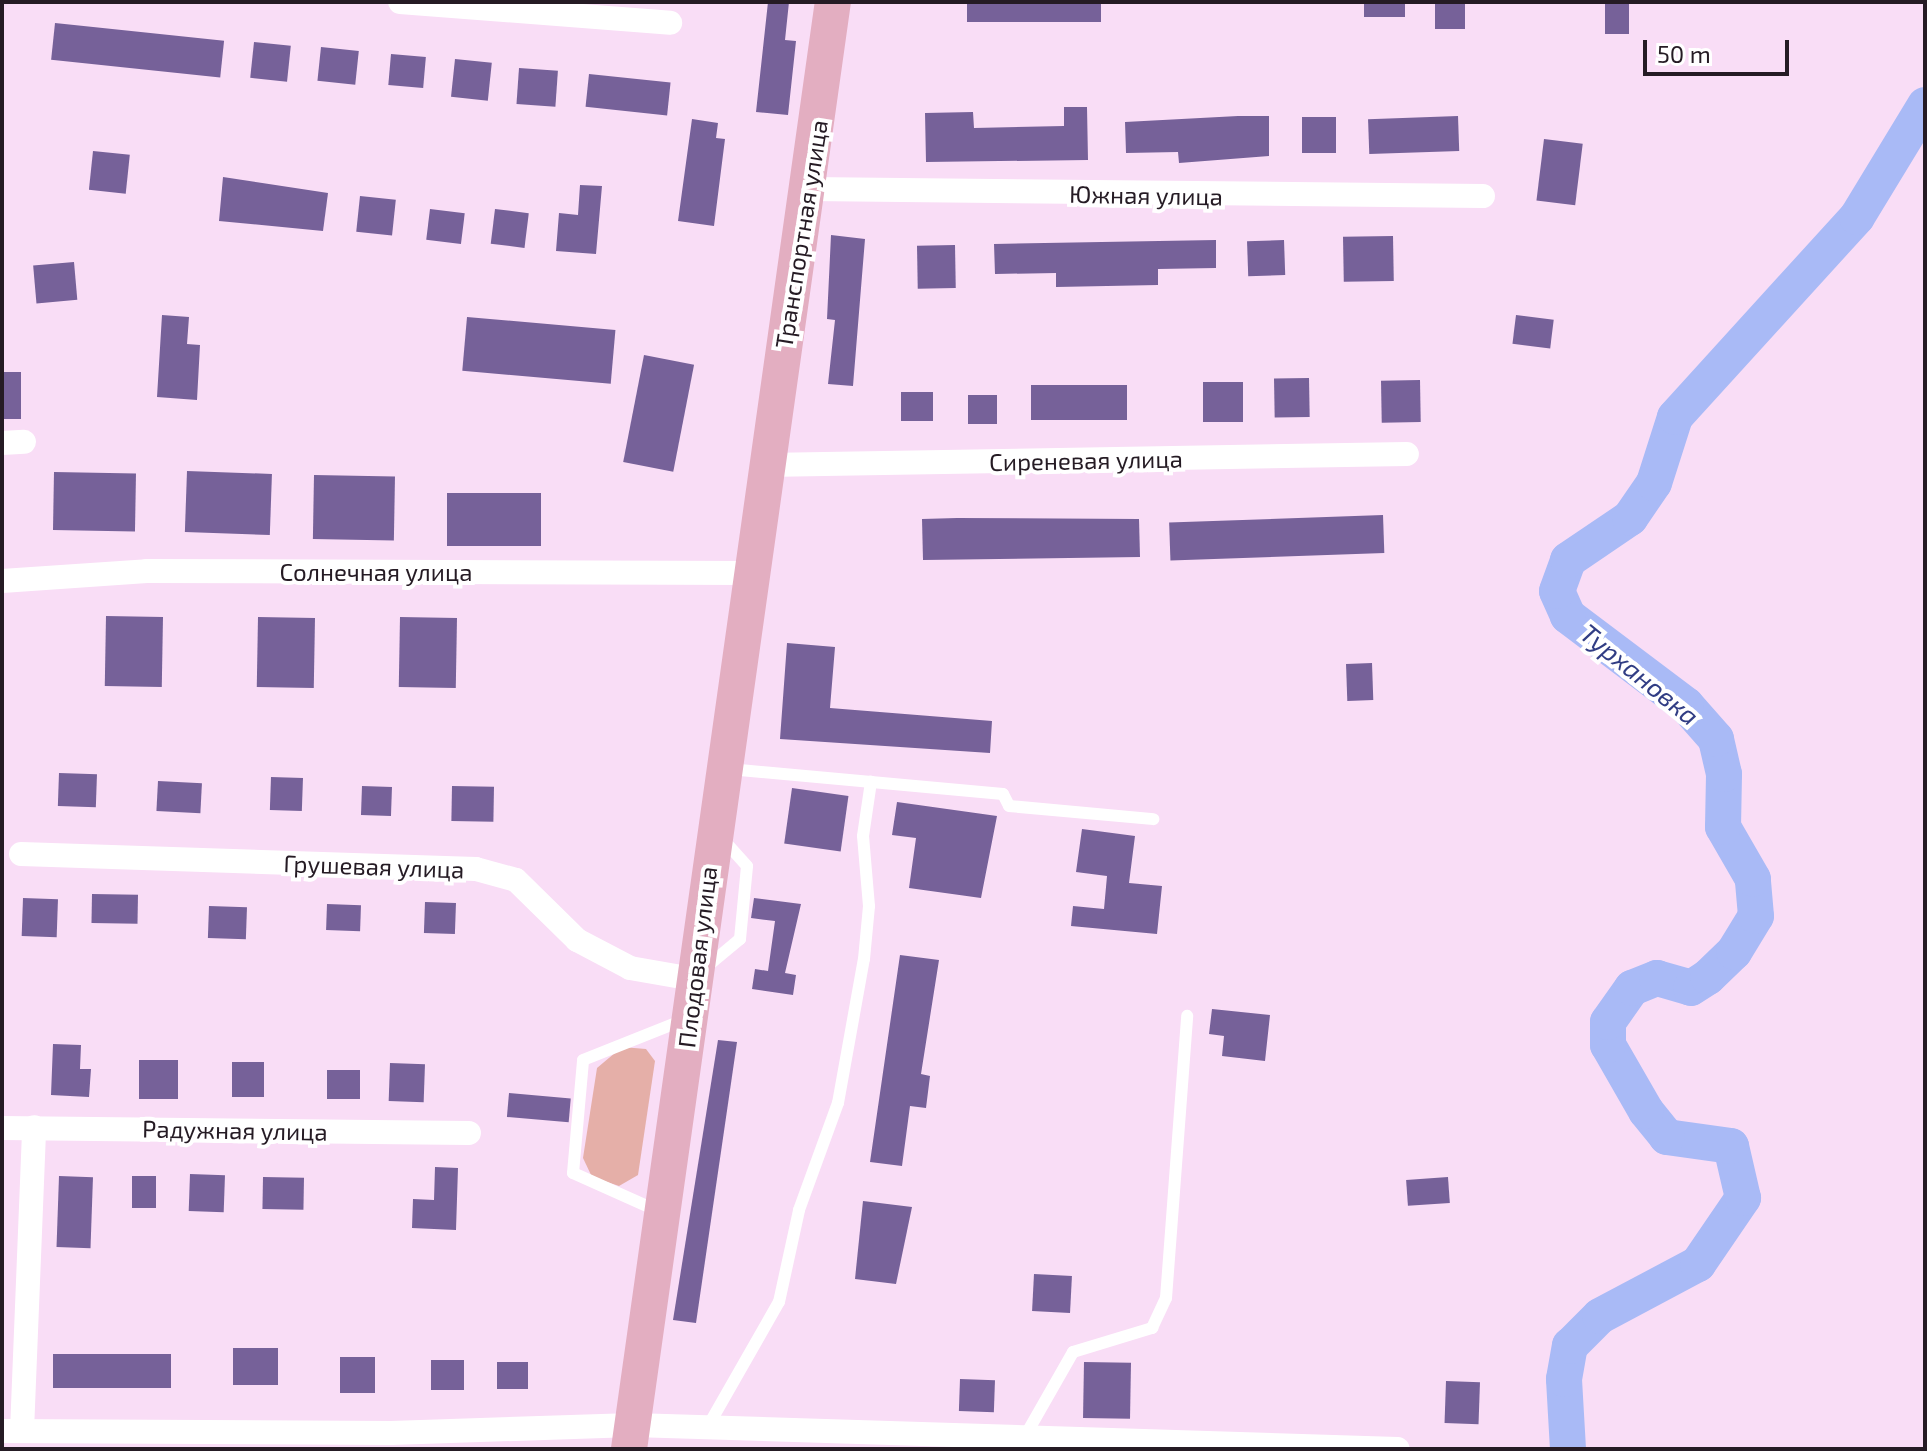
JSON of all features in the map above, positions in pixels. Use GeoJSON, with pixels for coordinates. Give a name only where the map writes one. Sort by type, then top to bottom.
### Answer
{"type":"FeatureCollection","features":[{"type":"Feature","properties":{"kind":"main road","name":"Транспортная улица"},"geometry":{"type":"LineString","coordinates":[[765,465],[809,189],[833,2]]}},
{"type":"Feature","properties":{"kind":"main road","name":"Плодовая улица"},"geometry":{"type":"LineString","coordinates":[[631,1437],[765,465]]}},
{"type":"Feature","properties":{"kind":"street"},"geometry":{"type":"LineString","coordinates":[[400,2],[670,23]]}},
{"type":"Feature","properties":{"kind":"street","name":"Южная улица"},"geometry":{"type":"LineString","coordinates":[[809,189],[1483,196]]}},
{"type":"Feature","properties":{"kind":"street","name":"Сиреневая улица"},"geometry":{"type":"LineString","coordinates":[[765,465],[1407,454]]}},
{"type":"Feature","properties":{"kind":"street","name":"Солнечная улица"},"geometry":{"type":"LineString","coordinates":[[2,581],[147,571],[750,573]]}},
{"type":"Feature","properties":{"kind":"street","name":"Грушевая улица"},"geometry":{"type":"LineString","coordinates":[[21,854],[476,869],[516,880],[577,940],[630,968],[693,979]]}},
{"type":"Feature","properties":{"kind":"street"},"geometry":{"type":"LineString","coordinates":[[34,1127],[12,1431],[631,1437],[707,1428],[1037,1444],[1398,1449]]}},
{"type":"Feature","properties":{"kind":"street","name":"Радужная улица"},"geometry":{"type":"LineString","coordinates":[[2,1128],[469,1133]]}},
{"type":"Feature","properties":{"kind":"lane"},"geometry":{"type":"LineString","coordinates":[[722,768],[1003,794],[1009,806],[1153,819]]}},
{"type":"Feature","properties":{"kind":"lane"},"geometry":{"type":"LineString","coordinates":[[707,1428],[779,1302],[799,1210],[838,1103],[864,959],[869,906],[863,836],[871,782]]}},
{"type":"Feature","properties":{"kind":"lane"},"geometry":{"type":"LineString","coordinates":[[1037,1444],[1073,1352],[1152,1328],[1166,1298],[1187,1016]]}},
{"type":"Feature","properties":{"kind":"lane"},"geometry":{"type":"LineString","coordinates":[[662,1213],[573,1173],[583,1060],[689,1018]]}},
{"type":"Feature","properties":{"kind":"shaded area"},"geometry":{"type":"Polygon","coordinates":[[[622,1047],[646,1049],[655,1061],[638,1175],[619,1186],[592,1177],[583,1158],[597,1068],[622,1047]]]}},
{"type":"Feature","properties":{"kind":"building"},"geometry":{"type":"Polygon","coordinates":[[[768,2],[789,2],[785,40],[796,41],[788,115],[756,112],[768,2]]]}},
{"type":"Feature","properties":{"kind":"building"},"geometry":{"type":"Polygon","coordinates":[[[967,2],[1101,2],[1101,22],[967,22],[967,2]]]}},
{"type":"Feature","properties":{"kind":"building"},"geometry":{"type":"Polygon","coordinates":[[[1364,2],[1405,2],[1405,17],[1364,17],[1364,2]]]}},
{"type":"Feature","properties":{"kind":"building"},"geometry":{"type":"Polygon","coordinates":[[[1435,2],[1465,2],[1465,29],[1435,29],[1435,2]]]}},
{"type":"Feature","properties":{"kind":"building"},"geometry":{"type":"Polygon","coordinates":[[[1605,2],[1629,2],[1629,34],[1605,34],[1605,2]]]}},
{"type":"Feature","properties":{"kind":"building"},"geometry":{"type":"Polygon","coordinates":[[[55,23],[224,41],[220,78],[51,60],[55,23]]]}},
{"type":"Feature","properties":{"kind":"building"},"geometry":{"type":"Polygon","coordinates":[[[254,42],[291,46],[287,82],[250,78],[254,42]]]}},
{"type":"Feature","properties":{"kind":"building"},"geometry":{"type":"Polygon","coordinates":[[[321,47],[359,51],[355,85],[317,81],[321,47]]]}},
{"type":"Feature","properties":{"kind":"building"},"geometry":{"type":"Polygon","coordinates":[[[391,54],[426,57],[423,88],[388,85],[391,54]]]}},
{"type":"Feature","properties":{"kind":"building"},"geometry":{"type":"Polygon","coordinates":[[[455,59],[492,63],[488,101],[451,97],[455,59]]]}},
{"type":"Feature","properties":{"kind":"building"},"geometry":{"type":"Polygon","coordinates":[[[519,68],[558,71],[555,107],[516,104],[519,68]]]}},
{"type":"Feature","properties":{"kind":"building"},"geometry":{"type":"Polygon","coordinates":[[[589,74],[671,83],[667,115],[586,107],[589,74]]]}},
{"type":"Feature","properties":{"kind":"building"},"geometry":{"type":"Polygon","coordinates":[[[1064,107],[1087,107],[1088,160],[926,162],[925,113],[973,112],[974,128],[1064,126],[1064,107]]]}},
{"type":"Feature","properties":{"kind":"building"},"geometry":{"type":"Polygon","coordinates":[[[1269,116],[1269,156],[1179,163],[1178,152],[1126,153],[1125,122],[1269,116]]]}},
{"type":"Feature","properties":{"kind":"building"},"geometry":{"type":"Polygon","coordinates":[[[1458,116],[1459,151],[1369,154],[1368,119],[1458,116]]]}},
{"type":"Feature","properties":{"kind":"building"},"geometry":{"type":"Polygon","coordinates":[[[1302,117],[1336,117],[1336,153],[1302,153],[1302,117]]]}},
{"type":"Feature","properties":{"kind":"building"},"geometry":{"type":"Polygon","coordinates":[[[692,119],[718,123],[716,138],[725,139],[714,226],[678,221],[692,119]]]}},
{"type":"Feature","properties":{"kind":"building"},"geometry":{"type":"Polygon","coordinates":[[[1544,139],[1583,144],[1575,205],[1536,201],[1544,139]]]}},
{"type":"Feature","properties":{"kind":"building"},"geometry":{"type":"Polygon","coordinates":[[[93,151],[130,155],[126,194],[89,190],[93,151]]]}},
{"type":"Feature","properties":{"kind":"building"},"geometry":{"type":"Polygon","coordinates":[[[223,177],[328,193],[323,231],[219,221],[223,177]]]}},
{"type":"Feature","properties":{"kind":"building"},"geometry":{"type":"Polygon","coordinates":[[[580,185],[602,186],[596,254],[556,251],[559,213],[578,215],[580,185]]]}},
{"type":"Feature","properties":{"kind":"building"},"geometry":{"type":"Polygon","coordinates":[[[360,196],[396,200],[392,236],[356,232],[360,196]]]}},
{"type":"Feature","properties":{"kind":"building"},"geometry":{"type":"Polygon","coordinates":[[[430,209],[465,213],[461,244],[426,240],[430,209]]]}},
{"type":"Feature","properties":{"kind":"building"},"geometry":{"type":"Polygon","coordinates":[[[495,209],[529,213],[524,248],[491,244],[495,209]]]}},
{"type":"Feature","properties":{"kind":"building"},"geometry":{"type":"Polygon","coordinates":[[[831,235],[865,239],[853,386],[828,384],[835,320],[827,319],[831,235]]]}},
{"type":"Feature","properties":{"kind":"building"},"geometry":{"type":"Polygon","coordinates":[[[1393,236],[1394,281],[1344,282],[1343,237],[1393,236]]]}},
{"type":"Feature","properties":{"kind":"building"},"geometry":{"type":"Polygon","coordinates":[[[1216,240],[1216,268],[1158,269],[1158,285],[1056,287],[1056,273],[995,274],[994,244],[1216,240]]]}},
{"type":"Feature","properties":{"kind":"building"},"geometry":{"type":"Polygon","coordinates":[[[1284,240],[1285,275],[1248,276],[1247,241],[1284,240]]]}},
{"type":"Feature","properties":{"kind":"building"},"geometry":{"type":"Polygon","coordinates":[[[955,245],[956,288],[918,289],[917,246],[955,245]]]}},
{"type":"Feature","properties":{"kind":"building"},"geometry":{"type":"Polygon","coordinates":[[[74,262],[77,300],[36,303],[33,266],[74,262]]]}},
{"type":"Feature","properties":{"kind":"building"},"geometry":{"type":"Polygon","coordinates":[[[162,315],[189,317],[187,344],[200,345],[197,400],[157,397],[162,315]]]}},
{"type":"Feature","properties":{"kind":"building"},"geometry":{"type":"Polygon","coordinates":[[[1516,315],[1554,320],[1550,348],[1512,344],[1516,315]]]}},
{"type":"Feature","properties":{"kind":"building"},"geometry":{"type":"Polygon","coordinates":[[[467,317],[615,330],[611,384],[462,371],[467,317]]]}},
{"type":"Feature","properties":{"kind":"building"},"geometry":{"type":"Polygon","coordinates":[[[644,355],[694,365],[673,472],[623,462],[644,355]]]}},
{"type":"Feature","properties":{"kind":"building"},"geometry":{"type":"Polygon","coordinates":[[[2,372],[21,372],[21,419],[2,419],[2,372]]]}},
{"type":"Feature","properties":{"kind":"building"},"geometry":{"type":"Polygon","coordinates":[[[1309,378],[1310,417],[1275,418],[1274,379],[1309,378]]]}},
{"type":"Feature","properties":{"kind":"building"},"geometry":{"type":"Polygon","coordinates":[[[1420,380],[1421,422],[1382,423],[1381,381],[1420,380]]]}},
{"type":"Feature","properties":{"kind":"building"},"geometry":{"type":"Polygon","coordinates":[[[1203,382],[1243,382],[1243,422],[1203,422],[1203,382]]]}},
{"type":"Feature","properties":{"kind":"building"},"geometry":{"type":"Polygon","coordinates":[[[1031,385],[1127,385],[1127,420],[1031,420],[1031,385]]]}},
{"type":"Feature","properties":{"kind":"building"},"geometry":{"type":"Polygon","coordinates":[[[901,392],[933,392],[933,421],[901,421],[901,392]]]}},
{"type":"Feature","properties":{"kind":"building"},"geometry":{"type":"Polygon","coordinates":[[[968,395],[997,395],[997,424],[968,424],[968,395]]]}},
{"type":"Feature","properties":{"kind":"building"},"geometry":{"type":"Polygon","coordinates":[[[187,471],[272,474],[270,535],[185,532],[187,471]]]}},
{"type":"Feature","properties":{"kind":"building"},"geometry":{"type":"Polygon","coordinates":[[[54,472],[136,473],[135,531],[53,530],[54,472]]]}},
{"type":"Feature","properties":{"kind":"building"},"geometry":{"type":"Polygon","coordinates":[[[314,475],[395,476],[394,540],[313,539],[314,475]]]}},
{"type":"Feature","properties":{"kind":"building"},"geometry":{"type":"Polygon","coordinates":[[[447,493],[541,493],[541,546],[447,546],[447,493]]]}},
{"type":"Feature","properties":{"kind":"building"},"geometry":{"type":"Polygon","coordinates":[[[1383,515],[1384,553],[1170,560],[1169,522],[1383,515]]]}},
{"type":"Feature","properties":{"kind":"building"},"geometry":{"type":"Polygon","coordinates":[[[922,519],[1139,519],[1140,557],[923,560],[922,519]]]}},
{"type":"Feature","properties":{"kind":"building"},"geometry":{"type":"Polygon","coordinates":[[[106,616],[163,617],[162,687],[105,686],[106,616]]]}},
{"type":"Feature","properties":{"kind":"building"},"geometry":{"type":"Polygon","coordinates":[[[258,617],[315,618],[314,688],[257,687],[258,617]]]}},
{"type":"Feature","properties":{"kind":"building"},"geometry":{"type":"Polygon","coordinates":[[[400,617],[457,618],[456,688],[399,687],[400,617]]]}},
{"type":"Feature","properties":{"kind":"building"},"geometry":{"type":"Polygon","coordinates":[[[787,643],[835,647],[830,708],[992,721],[990,753],[780,739],[787,643]]]}},
{"type":"Feature","properties":{"kind":"building"},"geometry":{"type":"Polygon","coordinates":[[[1372,663],[1373,700],[1347,701],[1346,664],[1372,663]]]}},
{"type":"Feature","properties":{"kind":"building"},"geometry":{"type":"Polygon","coordinates":[[[59,773],[97,774],[96,807],[58,806],[59,773]]]}},
{"type":"Feature","properties":{"kind":"building"},"geometry":{"type":"Polygon","coordinates":[[[271,777],[303,778],[302,811],[270,810],[271,777]]]}},
{"type":"Feature","properties":{"kind":"building"},"geometry":{"type":"Polygon","coordinates":[[[158,781],[202,783],[200,813],[156,811],[158,781]]]}},
{"type":"Feature","properties":{"kind":"building"},"geometry":{"type":"Polygon","coordinates":[[[362,786],[392,787],[391,816],[361,815],[362,786]]]}},
{"type":"Feature","properties":{"kind":"building"},"geometry":{"type":"Polygon","coordinates":[[[452,786],[494,787],[493,822],[451,821],[452,786]]]}},
{"type":"Feature","properties":{"kind":"building"},"geometry":{"type":"Polygon","coordinates":[[[792,788],[848,796],[841,851],[784,843],[792,788]]]}},
{"type":"Feature","properties":{"kind":"building"},"geometry":{"type":"Polygon","coordinates":[[[897,802],[997,816],[981,898],[909,888],[916,838],[892,835],[897,802]]]}},
{"type":"Feature","properties":{"kind":"building"},"geometry":{"type":"Polygon","coordinates":[[[1082,829],[1135,836],[1129,883],[1162,886],[1157,934],[1071,926],[1073,906],[1104,909],[1107,876],[1076,872],[1082,829]]]}},
{"type":"Feature","properties":{"kind":"building"},"geometry":{"type":"Polygon","coordinates":[[[92,894],[138,895],[137,924],[91,923],[92,894]]]}},
{"type":"Feature","properties":{"kind":"building"},"geometry":{"type":"Polygon","coordinates":[[[23,898],[58,899],[57,937],[22,936],[23,898]]]}},
{"type":"Feature","properties":{"kind":"building"},"geometry":{"type":"Polygon","coordinates":[[[754,898],[801,904],[785,973],[796,975],[793,995],[752,989],[755,969],[768,971],[775,921],[751,918],[754,898]]]}},
{"type":"Feature","properties":{"kind":"building"},"geometry":{"type":"Polygon","coordinates":[[[425,902],[456,903],[455,934],[424,933],[425,902]]]}},
{"type":"Feature","properties":{"kind":"building"},"geometry":{"type":"Polygon","coordinates":[[[327,904],[361,905],[360,931],[326,930],[327,904]]]}},
{"type":"Feature","properties":{"kind":"building"},"geometry":{"type":"Polygon","coordinates":[[[209,906],[247,907],[246,939],[208,938],[209,906]]]}},
{"type":"Feature","properties":{"kind":"building"},"geometry":{"type":"Polygon","coordinates":[[[900,955],[939,960],[921,1074],[930,1076],[926,1108],[910,1106],[902,1166],[870,1162],[900,955]]]}},
{"type":"Feature","properties":{"kind":"building"},"geometry":{"type":"Polygon","coordinates":[[[1212,1009],[1270,1015],[1265,1061],[1222,1056],[1224,1036],[1209,1034],[1212,1009]]]}},
{"type":"Feature","properties":{"kind":"building"},"geometry":{"type":"Polygon","coordinates":[[[718,1040],[737,1042],[696,1323],[673,1320],[718,1040]]]}},
{"type":"Feature","properties":{"kind":"building"},"geometry":{"type":"Polygon","coordinates":[[[53,1044],[81,1045],[80,1069],[91,1069],[89,1097],[51,1095],[53,1044]]]}},
{"type":"Feature","properties":{"kind":"building"},"geometry":{"type":"Polygon","coordinates":[[[139,1060],[178,1060],[178,1099],[139,1099],[139,1060]]]}},
{"type":"Feature","properties":{"kind":"building"},"geometry":{"type":"Polygon","coordinates":[[[232,1062],[264,1062],[264,1097],[232,1097],[232,1062]]]}},
{"type":"Feature","properties":{"kind":"building"},"geometry":{"type":"Polygon","coordinates":[[[390,1063],[425,1064],[424,1102],[389,1101],[390,1063]]]}},
{"type":"Feature","properties":{"kind":"building"},"geometry":{"type":"Polygon","coordinates":[[[327,1070],[360,1070],[360,1099],[327,1099],[327,1070]]]}},
{"type":"Feature","properties":{"kind":"building"},"geometry":{"type":"Polygon","coordinates":[[[509,1093],[571,1098],[569,1122],[507,1117],[509,1093]]]}},
{"type":"Feature","properties":{"kind":"building"},"geometry":{"type":"Polygon","coordinates":[[[435,1167],[458,1168],[456,1230],[412,1228],[413,1199],[434,1200],[435,1167]]]}},
{"type":"Feature","properties":{"kind":"building"},"geometry":{"type":"Polygon","coordinates":[[[190,1174],[225,1175],[224,1212],[189,1211],[190,1174]]]}},
{"type":"Feature","properties":{"kind":"building"},"geometry":{"type":"Polygon","coordinates":[[[59,1176],[93,1177],[91,1248],[57,1247],[59,1176]]]}},
{"type":"Feature","properties":{"kind":"building"},"geometry":{"type":"Polygon","coordinates":[[[132,1176],[156,1176],[156,1208],[132,1208],[132,1176]]]}},
{"type":"Feature","properties":{"kind":"building"},"geometry":{"type":"Polygon","coordinates":[[[263,1177],[304,1178],[303,1210],[262,1209],[263,1177]]]}},
{"type":"Feature","properties":{"kind":"building"},"geometry":{"type":"Polygon","coordinates":[[[1448,1177],[1450,1203],[1408,1206],[1406,1180],[1448,1177]]]}},
{"type":"Feature","properties":{"kind":"building"},"geometry":{"type":"Polygon","coordinates":[[[863,1201],[912,1207],[896,1284],[855,1279],[863,1201]]]}},
{"type":"Feature","properties":{"kind":"building"},"geometry":{"type":"Polygon","coordinates":[[[1034,1274],[1072,1276],[1070,1313],[1032,1311],[1034,1274]]]}},
{"type":"Feature","properties":{"kind":"building"},"geometry":{"type":"Polygon","coordinates":[[[233,1348],[278,1348],[278,1385],[233,1385],[233,1348]]]}},
{"type":"Feature","properties":{"kind":"building"},"geometry":{"type":"Polygon","coordinates":[[[53,1354],[171,1354],[171,1388],[53,1388],[53,1354]]]}},
{"type":"Feature","properties":{"kind":"building"},"geometry":{"type":"Polygon","coordinates":[[[340,1357],[375,1357],[375,1393],[340,1393],[340,1357]]]}},
{"type":"Feature","properties":{"kind":"building"},"geometry":{"type":"Polygon","coordinates":[[[431,1360],[464,1360],[464,1390],[431,1390],[431,1360]]]}},
{"type":"Feature","properties":{"kind":"building"},"geometry":{"type":"Polygon","coordinates":[[[497,1362],[528,1362],[528,1389],[497,1389],[497,1362]]]}},
{"type":"Feature","properties":{"kind":"building"},"geometry":{"type":"Polygon","coordinates":[[[1084,1362],[1131,1363],[1130,1419],[1083,1418],[1084,1362]]]}},
{"type":"Feature","properties":{"kind":"building"},"geometry":{"type":"Polygon","coordinates":[[[960,1379],[995,1380],[994,1412],[959,1411],[960,1379]]]}},
{"type":"Feature","properties":{"kind":"building"},"geometry":{"type":"Polygon","coordinates":[[[1446,1381],[1480,1382],[1479,1424],[1445,1423],[1446,1381]]]}},
{"type":"Feature","properties":{"kind":"waterway","name":"Турхановка"},"geometry":{"type":"LineString","coordinates":[[1568,1449],[1564,1379],[1570,1346],[1600,1316],[1698,1264],[1743,1198],[1731,1146],[1667,1137],[1646,1111],[1608,1045],[1608,1022],[1632,988],[1657,978],[1691,988],[1708,977],[1734,952],[1756,916],[1753,879],[1723,827],[1724,774],[1716,739],[1686,705],[1568,616],[1557,591],[1568,560],[1630,518],[1654,483],[1675,417],[1857,217],[1925,105]]}}]}
